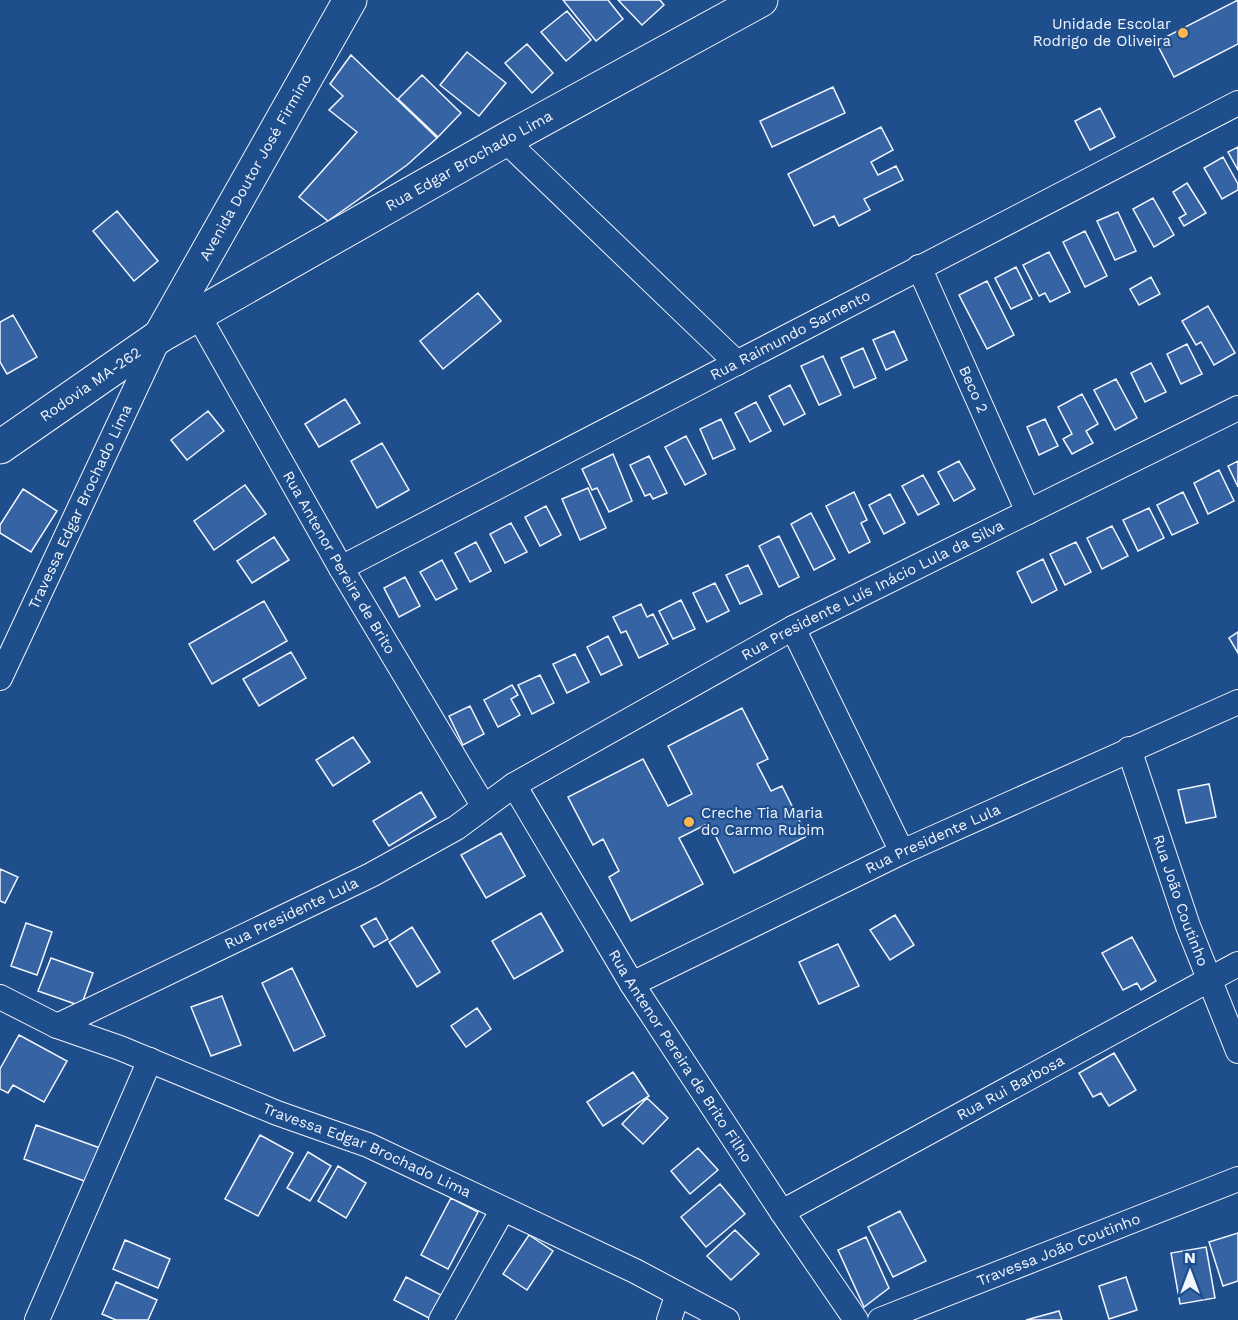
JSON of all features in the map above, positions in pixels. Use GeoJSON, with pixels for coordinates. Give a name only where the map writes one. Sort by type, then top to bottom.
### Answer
{"type":"FeatureCollection","features":[{"type":"Feature","properties":{"kind":"main road","name":"Avenida Doutor José Firmino"},"geometry":{"type":"LineString","coordinates":[[180,325],[350,0]]}},
{"type":"Feature","properties":{"kind":"main road","name":"Rua Edgar Brochado Lima"},"geometry":{"type":"LineString","coordinates":[[180,325],[505,140],[761,0]]}},
{"type":"Feature","properties":{"kind":"main road","name":"Rodovia MA-262"},"geometry":{"type":"LineString","coordinates":[[0,447],[180,325]]}},
{"type":"Feature","properties":{"kind":"street","name":"Rua Raimundo Sarnento"},"geometry":{"type":"LineString","coordinates":[[341,568],[1238,103]]}},
{"type":"Feature","properties":{"kind":"street"},"geometry":{"type":"LineString","coordinates":[[505,140],[737,363]]}},
{"type":"Feature","properties":{"kind":"street","name":"Beco 2"},"geometry":{"type":"LineString","coordinates":[[919,267],[1028,512]]}},
{"type":"Feature","properties":{"kind":"street","name":"Rua Antenor Pereira de Brito"},"geometry":{"type":"LineString","coordinates":[[180,325],[341,568],[484,807]]}},
{"type":"Feature","properties":{"kind":"street","name":"Travessa Edgar Brochado Lima"},"geometry":{"type":"LineString","coordinates":[[0,678],[180,325]]}},
{"type":"Feature","properties":{"kind":"street","name":"Rua Presidente Luís Inácio Lula da Silva"},"geometry":{"type":"LineString","coordinates":[[514,785],[793,628],[1238,408]]}},
{"type":"Feature","properties":{"kind":"street"},"geometry":{"type":"LineString","coordinates":[[793,628],[902,852]]}},
{"type":"Feature","properties":{"kind":"street","name":"Rua Presidente Lula"},"geometry":{"type":"LineString","coordinates":[[632,984],[902,852],[1238,702]]}},
{"type":"Feature","properties":{"kind":"street","name":"Rua João Coutinho"},"geometry":{"type":"LineString","coordinates":[[1129,749],[1188,926],[1238,1051]]}},
{"type":"Feature","properties":{"kind":"street","name":"Rua Presidente Lula"},"geometry":{"type":"LineString","coordinates":[[57,1026],[371,874],[456,828],[514,785]]}},
{"type":"Feature","properties":{"kind":"street","name":"Rua Antenor Pereira de Brito Filho"},"geometry":{"type":"LineString","coordinates":[[514,785],[632,984],[856,1320]]}},
{"type":"Feature","properties":{"kind":"street","name":"Rua Rui Barbosa"},"geometry":{"type":"LineString","coordinates":[[782,1212],[1238,964]]}},
{"type":"Feature","properties":{"kind":"street","name":"Travessa Edgar Brochado Lima"},"geometry":{"type":"LineString","coordinates":[[0,997],[57,1026],[150,1060],[277,1113],[368,1144],[635,1271],[677,1296],[727,1320]]}},
{"type":"Feature","properties":{"kind":"street"},"geometry":{"type":"LineString","coordinates":[[37,1320],[150,1060]]}},
{"type":"Feature","properties":{"kind":"street","name":"Travessa João Coutinho"},"geometry":{"type":"LineString","coordinates":[[880,1320],[1238,1179]]}},
{"type":"Feature","properties":{"kind":"street"},"geometry":{"type":"LineString","coordinates":[[441,1320],[503,1209]]}},
{"type":"Feature","properties":{"kind":"street"},"geometry":{"type":"LineString","coordinates":[[669,1320],[677,1296]]}},
{"type":"Feature","properties":{"kind":"building"},"geometry":{"type":"Polygon","coordinates":[[[563,0],[608,0],[623,19],[596,41],[563,0]]]}},
{"type":"Feature","properties":{"kind":"building"},"geometry":{"type":"Polygon","coordinates":[[[618,0],[660,0],[664,5],[642,25],[618,0]]]}},
{"type":"Feature","properties":{"kind":"building"},"geometry":{"type":"Polygon","coordinates":[[[1238,0],[1238,44],[1174,77],[1156,42],[1238,0]]]}},
{"type":"Feature","properties":{"kind":"building"},"geometry":{"type":"Polygon","coordinates":[[[567,11],[591,40],[566,61],[541,32],[567,11]]]}},
{"type":"Feature","properties":{"kind":"building"},"geometry":{"type":"Polygon","coordinates":[[[527,44],[553,73],[532,93],[505,63],[527,44]]]}},
{"type":"Feature","properties":{"kind":"building"},"geometry":{"type":"Polygon","coordinates":[[[467,52],[506,83],[479,116],[440,85],[467,52]]]}},
{"type":"Feature","properties":{"kind":"building"},"geometry":{"type":"Polygon","coordinates":[[[351,55],[437,138],[407,165],[328,221],[299,197],[357,132],[329,110],[343,96],[330,84],[351,55]]]}},
{"type":"Feature","properties":{"kind":"building"},"geometry":{"type":"Polygon","coordinates":[[[422,75],[461,113],[438,137],[398,99],[422,75]]]}},
{"type":"Feature","properties":{"kind":"building"},"geometry":{"type":"Polygon","coordinates":[[[833,87],[845,113],[772,147],[760,121],[833,87]]]}},
{"type":"Feature","properties":{"kind":"building"},"geometry":{"type":"Polygon","coordinates":[[[1100,108],[1115,137],[1090,150],[1075,121],[1100,108]]]}},
{"type":"Feature","properties":{"kind":"building"},"geometry":{"type":"Polygon","coordinates":[[[881,127],[893,150],[871,162],[878,175],[896,166],[903,180],[864,199],[870,210],[839,226],[834,216],[814,226],[788,174],[881,127]]]}},
{"type":"Feature","properties":{"kind":"building"},"geometry":{"type":"Polygon","coordinates":[[[1238,147],[1238,170],[1228,152],[1238,147]]]}},
{"type":"Feature","properties":{"kind":"building"},"geometry":{"type":"Polygon","coordinates":[[[1223,157],[1238,184],[1238,190],[1222,199],[1204,168],[1223,157]]]}},
{"type":"Feature","properties":{"kind":"building"},"geometry":{"type":"Polygon","coordinates":[[[1187,183],[1206,213],[1184,226],[1179,218],[1186,214],[1173,192],[1187,183]]]}},
{"type":"Feature","properties":{"kind":"building"},"geometry":{"type":"Polygon","coordinates":[[[1153,198],[1174,235],[1154,247],[1133,209],[1153,198]]]}},
{"type":"Feature","properties":{"kind":"building"},"geometry":{"type":"Polygon","coordinates":[[[117,211],[158,261],[134,281],[93,231],[117,211]]]}},
{"type":"Feature","properties":{"kind":"building"},"geometry":{"type":"Polygon","coordinates":[[[1118,212],[1136,251],[1115,260],[1097,221],[1118,212]]]}},
{"type":"Feature","properties":{"kind":"building"},"geometry":{"type":"Polygon","coordinates":[[[1085,231],[1107,276],[1085,287],[1063,242],[1085,231]]]}},
{"type":"Feature","properties":{"kind":"building"},"geometry":{"type":"Polygon","coordinates":[[[1049,252],[1070,292],[1050,302],[1045,293],[1039,296],[1023,265],[1049,252]]]}},
{"type":"Feature","properties":{"kind":"building"},"geometry":{"type":"Polygon","coordinates":[[[1016,267],[1032,299],[1011,309],[995,278],[1016,267]]]}},
{"type":"Feature","properties":{"kind":"building"},"geometry":{"type":"Polygon","coordinates":[[[1151,277],[1160,294],[1139,305],[1130,289],[1151,277]]]}},
{"type":"Feature","properties":{"kind":"building"},"geometry":{"type":"Polygon","coordinates":[[[987,281],[1014,335],[987,349],[959,295],[987,281]]]}},
{"type":"Feature","properties":{"kind":"building"},"geometry":{"type":"Polygon","coordinates":[[[478,293],[501,321],[443,369],[420,341],[478,293]]]}},
{"type":"Feature","properties":{"kind":"building"},"geometry":{"type":"Polygon","coordinates":[[[1208,306],[1235,353],[1214,365],[1201,342],[1196,345],[1182,321],[1208,306]]]}},
{"type":"Feature","properties":{"kind":"building"},"geometry":{"type":"Polygon","coordinates":[[[13,315],[37,357],[7,374],[0,362],[0,322],[13,315]]]}},
{"type":"Feature","properties":{"kind":"building"},"geometry":{"type":"Polygon","coordinates":[[[894,331],[907,360],[886,370],[873,340],[894,331]]]}},
{"type":"Feature","properties":{"kind":"building"},"geometry":{"type":"Polygon","coordinates":[[[1187,344],[1202,374],[1181,384],[1167,354],[1187,344]]]}},
{"type":"Feature","properties":{"kind":"building"},"geometry":{"type":"Polygon","coordinates":[[[863,348],[876,378],[854,388],[841,358],[863,348]]]}},
{"type":"Feature","properties":{"kind":"building"},"geometry":{"type":"Polygon","coordinates":[[[823,356],[841,395],[819,405],[801,366],[823,356]]]}},
{"type":"Feature","properties":{"kind":"building"},"geometry":{"type":"Polygon","coordinates":[[[1151,363],[1166,392],[1145,402],[1131,373],[1151,363]]]}},
{"type":"Feature","properties":{"kind":"building"},"geometry":{"type":"Polygon","coordinates":[[[1116,379],[1137,418],[1115,430],[1094,390],[1116,379]]]}},
{"type":"Feature","properties":{"kind":"building"},"geometry":{"type":"Polygon","coordinates":[[[790,385],[805,414],[784,425],[769,396],[790,385]]]}},
{"type":"Feature","properties":{"kind":"building"},"geometry":{"type":"Polygon","coordinates":[[[1082,394],[1098,424],[1086,431],[1093,443],[1072,454],[1063,439],[1072,434],[1058,407],[1082,394]]]}},
{"type":"Feature","properties":{"kind":"building"},"geometry":{"type":"Polygon","coordinates":[[[345,399],[360,423],[319,447],[305,424],[345,399]]]}},
{"type":"Feature","properties":{"kind":"building"},"geometry":{"type":"Polygon","coordinates":[[[756,402],[771,431],[750,442],[735,413],[756,402]]]}},
{"type":"Feature","properties":{"kind":"building"},"geometry":{"type":"Polygon","coordinates":[[[208,411],[224,431],[187,460],[171,440],[208,411]]]}},
{"type":"Feature","properties":{"kind":"building"},"geometry":{"type":"Polygon","coordinates":[[[721,419],[735,449],[713,459],[700,429],[721,419]]]}},
{"type":"Feature","properties":{"kind":"building"},"geometry":{"type":"Polygon","coordinates":[[[1045,419],[1058,446],[1039,455],[1027,427],[1045,419]]]}},
{"type":"Feature","properties":{"kind":"building"},"geometry":{"type":"Polygon","coordinates":[[[686,436],[706,474],[685,485],[665,447],[686,436]]]}},
{"type":"Feature","properties":{"kind":"building"},"geometry":{"type":"Polygon","coordinates":[[[382,443],[409,490],[377,508],[351,461],[382,443]]]}},
{"type":"Feature","properties":{"kind":"building"},"geometry":{"type":"Polygon","coordinates":[[[613,454],[632,501],[609,512],[597,488],[592,490],[582,469],[613,454]]]}},
{"type":"Feature","properties":{"kind":"building"},"geometry":{"type":"Polygon","coordinates":[[[649,456],[667,493],[653,499],[650,494],[645,496],[630,465],[649,456]]]}},
{"type":"Feature","properties":{"kind":"building"},"geometry":{"type":"Polygon","coordinates":[[[959,461],[975,489],[954,501],[938,472],[959,461]]]}},
{"type":"Feature","properties":{"kind":"building"},"geometry":{"type":"Polygon","coordinates":[[[1238,461],[1238,487],[1228,466],[1238,461]]]}},
{"type":"Feature","properties":{"kind":"building"},"geometry":{"type":"Polygon","coordinates":[[[1219,470],[1234,501],[1208,514],[1194,483],[1219,470]]]}},
{"type":"Feature","properties":{"kind":"building"},"geometry":{"type":"Polygon","coordinates":[[[923,475],[939,504],[918,515],[902,486],[923,475]]]}},
{"type":"Feature","properties":{"kind":"building"},"geometry":{"type":"Polygon","coordinates":[[[245,485],[266,514],[214,550],[194,521],[245,485]]]}},
{"type":"Feature","properties":{"kind":"building"},"geometry":{"type":"Polygon","coordinates":[[[588,488],[606,528],[580,540],[562,499],[588,488]]]}},
{"type":"Feature","properties":{"kind":"building"},"geometry":{"type":"Polygon","coordinates":[[[23,489],[57,511],[31,552],[0,533],[0,525],[23,489]]]}},
{"type":"Feature","properties":{"kind":"building"},"geometry":{"type":"Polygon","coordinates":[[[854,492],[867,520],[861,523],[870,542],[849,553],[826,506],[854,492]]]}},
{"type":"Feature","properties":{"kind":"building"},"geometry":{"type":"Polygon","coordinates":[[[1183,492],[1198,523],[1172,535],[1157,505],[1183,492]]]}},
{"type":"Feature","properties":{"kind":"building"},"geometry":{"type":"Polygon","coordinates":[[[890,494],[905,523],[884,534],[869,505],[890,494]]]}},
{"type":"Feature","properties":{"kind":"building"},"geometry":{"type":"Polygon","coordinates":[[[546,506],[561,535],[540,546],[525,517],[546,506]]]}},
{"type":"Feature","properties":{"kind":"building"},"geometry":{"type":"Polygon","coordinates":[[[1149,508],[1164,538],[1138,551],[1123,520],[1149,508]]]}},
{"type":"Feature","properties":{"kind":"building"},"geometry":{"type":"Polygon","coordinates":[[[811,513],[835,559],[814,570],[791,524],[811,513]]]}},
{"type":"Feature","properties":{"kind":"building"},"geometry":{"type":"Polygon","coordinates":[[[511,523],[527,552],[505,563],[490,534],[511,523]]]}},
{"type":"Feature","properties":{"kind":"building"},"geometry":{"type":"Polygon","coordinates":[[[1112,526],[1128,556],[1102,569],[1087,538],[1112,526]]]}},
{"type":"Feature","properties":{"kind":"building"},"geometry":{"type":"Polygon","coordinates":[[[779,536],[799,577],[779,587],[759,546],[779,536]]]}},
{"type":"Feature","properties":{"kind":"building"},"geometry":{"type":"Polygon","coordinates":[[[274,537],[289,560],[252,583],[237,561],[274,537]]]}},
{"type":"Feature","properties":{"kind":"building"},"geometry":{"type":"Polygon","coordinates":[[[476,542],[491,571],[470,582],[455,553],[476,542]]]}},
{"type":"Feature","properties":{"kind":"building"},"geometry":{"type":"Polygon","coordinates":[[[1076,542],[1091,572],[1065,585],[1050,554],[1076,542]]]}},
{"type":"Feature","properties":{"kind":"building"},"geometry":{"type":"Polygon","coordinates":[[[1043,559],[1057,590],[1032,603],[1017,572],[1043,559]]]}},
{"type":"Feature","properties":{"kind":"building"},"geometry":{"type":"Polygon","coordinates":[[[442,560],[457,589],[436,600],[420,572],[442,560]]]}},
{"type":"Feature","properties":{"kind":"building"},"geometry":{"type":"Polygon","coordinates":[[[748,565],[762,594],[740,604],[726,575],[748,565]]]}},
{"type":"Feature","properties":{"kind":"building"},"geometry":{"type":"Polygon","coordinates":[[[405,577],[420,606],[399,617],[384,588],[405,577]]]}},
{"type":"Feature","properties":{"kind":"building"},"geometry":{"type":"Polygon","coordinates":[[[715,583],[729,611],[707,622],[693,593],[715,583]]]}},
{"type":"Feature","properties":{"kind":"building"},"geometry":{"type":"Polygon","coordinates":[[[681,600],[695,629],[673,639],[659,611],[681,600]]]}},
{"type":"Feature","properties":{"kind":"building"},"geometry":{"type":"Polygon","coordinates":[[[264,601],[287,641],[212,684],[189,644],[264,601]]]}},
{"type":"Feature","properties":{"kind":"building"},"geometry":{"type":"Polygon","coordinates":[[[641,604],[647,617],[653,614],[668,644],[639,658],[626,631],[621,633],[613,617],[641,604]]]}},
{"type":"Feature","properties":{"kind":"building"},"geometry":{"type":"Polygon","coordinates":[[[1238,632],[1238,653],[1229,638],[1238,632]]]}},
{"type":"Feature","properties":{"kind":"building"},"geometry":{"type":"Polygon","coordinates":[[[608,636],[622,665],[601,675],[587,647],[608,636]]]}},
{"type":"Feature","properties":{"kind":"building"},"geometry":{"type":"Polygon","coordinates":[[[291,652],[306,678],[259,706],[243,679],[291,652]]]}},
{"type":"Feature","properties":{"kind":"building"},"geometry":{"type":"Polygon","coordinates":[[[575,654],[589,682],[567,693],[553,664],[575,654]]]}},
{"type":"Feature","properties":{"kind":"building"},"geometry":{"type":"Polygon","coordinates":[[[540,675],[554,703],[532,714],[518,685],[540,675]]]}},
{"type":"Feature","properties":{"kind":"building"},"geometry":{"type":"Polygon","coordinates":[[[512,685],[518,695],[511,699],[520,715],[498,727],[484,700],[512,685]]]}},
{"type":"Feature","properties":{"kind":"building"},"geometry":{"type":"Polygon","coordinates":[[[470,706],[484,734],[463,745],[449,716],[470,706]]]}},
{"type":"Feature","properties":{"kind":"building"},"geometry":{"type":"Polygon","coordinates":[[[742,708],[768,759],[757,764],[771,791],[782,786],[807,836],[734,873],[709,823],[679,838],[703,884],[631,921],[609,877],[619,871],[603,839],[593,845],[568,797],[643,759],[668,806],[692,794],[668,746],[742,708]]]}},
{"type":"Feature","properties":{"kind":"building"},"geometry":{"type":"Polygon","coordinates":[[[353,737],[370,762],[333,786],[316,760],[353,737]]]}},
{"type":"Feature","properties":{"kind":"building"},"geometry":{"type":"Polygon","coordinates":[[[1209,784],[1216,817],[1186,823],[1178,790],[1209,784]]]}},
{"type":"Feature","properties":{"kind":"building"},"geometry":{"type":"Polygon","coordinates":[[[421,792],[436,817],[389,846],[373,821],[421,792]]]}},
{"type":"Feature","properties":{"kind":"building"},"geometry":{"type":"Polygon","coordinates":[[[501,833],[525,876],[486,898],[461,855],[501,833]]]}},
{"type":"Feature","properties":{"kind":"building"},"geometry":{"type":"Polygon","coordinates":[[[0,869],[18,877],[5,903],[0,901],[0,869]]]}},
{"type":"Feature","properties":{"kind":"building"},"geometry":{"type":"Polygon","coordinates":[[[541,913],[563,951],[514,979],[492,941],[541,913]]]}},
{"type":"Feature","properties":{"kind":"building"},"geometry":{"type":"Polygon","coordinates":[[[895,915],[914,945],[890,960],[870,930],[895,915]]]}},
{"type":"Feature","properties":{"kind":"building"},"geometry":{"type":"Polygon","coordinates":[[[376,918],[388,939],[374,947],[361,926],[376,918]]]}},
{"type":"Feature","properties":{"kind":"building"},"geometry":{"type":"Polygon","coordinates":[[[26,923],[52,932],[37,975],[11,966],[26,923]]]}},
{"type":"Feature","properties":{"kind":"building"},"geometry":{"type":"Polygon","coordinates":[[[412,927],[440,972],[417,987],[389,942],[412,927]]]}},
{"type":"Feature","properties":{"kind":"building"},"geometry":{"type":"Polygon","coordinates":[[[1132,937],[1156,981],[1141,990],[1137,983],[1123,990],[1102,953],[1132,937]]]}},
{"type":"Feature","properties":{"kind":"building"},"geometry":{"type":"Polygon","coordinates":[[[838,944],[859,986],[819,1004],[799,962],[838,944]]]}},
{"type":"Feature","properties":{"kind":"building"},"geometry":{"type":"Polygon","coordinates":[[[51,958],[93,973],[81,1006],[38,991],[51,958]]]}},
{"type":"Feature","properties":{"kind":"building"},"geometry":{"type":"Polygon","coordinates":[[[292,968],[325,1036],[294,1051],[262,983],[292,968]]]}},
{"type":"Feature","properties":{"kind":"building"},"geometry":{"type":"Polygon","coordinates":[[[222,996],[241,1045],[211,1056],[191,1007],[222,996]]]}},
{"type":"Feature","properties":{"kind":"building"},"geometry":{"type":"Polygon","coordinates":[[[477,1008],[491,1029],[466,1047],[451,1026],[477,1008]]]}},
{"type":"Feature","properties":{"kind":"building"},"geometry":{"type":"Polygon","coordinates":[[[19,1035],[67,1061],[44,1102],[13,1085],[8,1093],[0,1089],[0,1069],[19,1035]]]}},
{"type":"Feature","properties":{"kind":"building"},"geometry":{"type":"Polygon","coordinates":[[[1114,1053],[1136,1090],[1109,1106],[1101,1093],[1093,1097],[1079,1073],[1114,1053]]]}},
{"type":"Feature","properties":{"kind":"building"},"geometry":{"type":"Polygon","coordinates":[[[633,1072],[649,1096],[603,1126],[587,1102],[633,1072]]]}},
{"type":"Feature","properties":{"kind":"building"},"geometry":{"type":"Polygon","coordinates":[[[647,1098],[668,1118],[643,1144],[622,1124],[647,1098]]]}},
{"type":"Feature","properties":{"kind":"building"},"geometry":{"type":"Polygon","coordinates":[[[36,1125],[100,1148],[87,1182],[24,1159],[36,1125]]]}},
{"type":"Feature","properties":{"kind":"building"},"geometry":{"type":"Polygon","coordinates":[[[260,1135],[293,1153],[258,1216],[225,1199],[260,1135]]]}},
{"type":"Feature","properties":{"kind":"building"},"geometry":{"type":"Polygon","coordinates":[[[698,1148],[718,1170],[690,1194],[671,1171],[698,1148]]]}},
{"type":"Feature","properties":{"kind":"building"},"geometry":{"type":"Polygon","coordinates":[[[308,1152],[331,1166],[310,1201],[287,1188],[308,1152]]]}},
{"type":"Feature","properties":{"kind":"building"},"geometry":{"type":"Polygon","coordinates":[[[338,1166],[366,1183],[346,1218],[318,1201],[338,1166]]]}},
{"type":"Feature","properties":{"kind":"building"},"geometry":{"type":"Polygon","coordinates":[[[720,1184],[745,1214],[706,1247],[681,1217],[720,1184]]]}},
{"type":"Feature","properties":{"kind":"building"},"geometry":{"type":"Polygon","coordinates":[[[451,1198],[478,1212],[448,1269],[421,1255],[451,1198]]]}},
{"type":"Feature","properties":{"kind":"building"},"geometry":{"type":"Polygon","coordinates":[[[900,1211],[926,1261],[893,1277],[868,1227],[900,1211]]]}},
{"type":"Feature","properties":{"kind":"building"},"geometry":{"type":"Polygon","coordinates":[[[735,1230],[759,1254],[731,1280],[707,1256],[735,1230]]]}},
{"type":"Feature","properties":{"kind":"building"},"geometry":{"type":"Polygon","coordinates":[[[1238,1233],[1238,1281],[1223,1286],[1209,1242],[1238,1233]]]}},
{"type":"Feature","properties":{"kind":"building"},"geometry":{"type":"Polygon","coordinates":[[[529,1235],[553,1251],[527,1290],[503,1274],[529,1235]]]}},
{"type":"Feature","properties":{"kind":"building"},"geometry":{"type":"Polygon","coordinates":[[[866,1237],[889,1288],[864,1307],[838,1250],[866,1237]]]}},
{"type":"Feature","properties":{"kind":"building"},"geometry":{"type":"Polygon","coordinates":[[[125,1240],[170,1259],[158,1288],[113,1269],[125,1240]]]}},
{"type":"Feature","properties":{"kind":"building"},"geometry":{"type":"Polygon","coordinates":[[[1206,1247],[1215,1298],[1180,1304],[1171,1253],[1206,1247]]]}},
{"type":"Feature","properties":{"kind":"building"},"geometry":{"type":"Polygon","coordinates":[[[406,1277],[441,1295],[429,1318],[394,1300],[406,1277]]]}},
{"type":"Feature","properties":{"kind":"building"},"geometry":{"type":"Polygon","coordinates":[[[1126,1277],[1137,1310],[1109,1319],[1099,1286],[1126,1277]]]}},
{"type":"Feature","properties":{"kind":"building"},"geometry":{"type":"Polygon","coordinates":[[[116,1282],[157,1300],[148,1320],[116,1320],[102,1314],[116,1282]]]}},
{"type":"Feature","properties":{"kind":"building"},"geometry":{"type":"Polygon","coordinates":[[[1059,1311],[1062,1320],[1026,1320],[1059,1311]]]}},
{"type":"Feature","properties":{"kind":"place","name":"Unidade Escolar Rodrigo de Oliveira"},"geometry":{"type":"Point","coordinates":[1183,33]}},
{"type":"Feature","properties":{"kind":"place","name":"Creche Tia Maria do Carmo Rubim"},"geometry":{"type":"Point","coordinates":[689,822]}}]}
